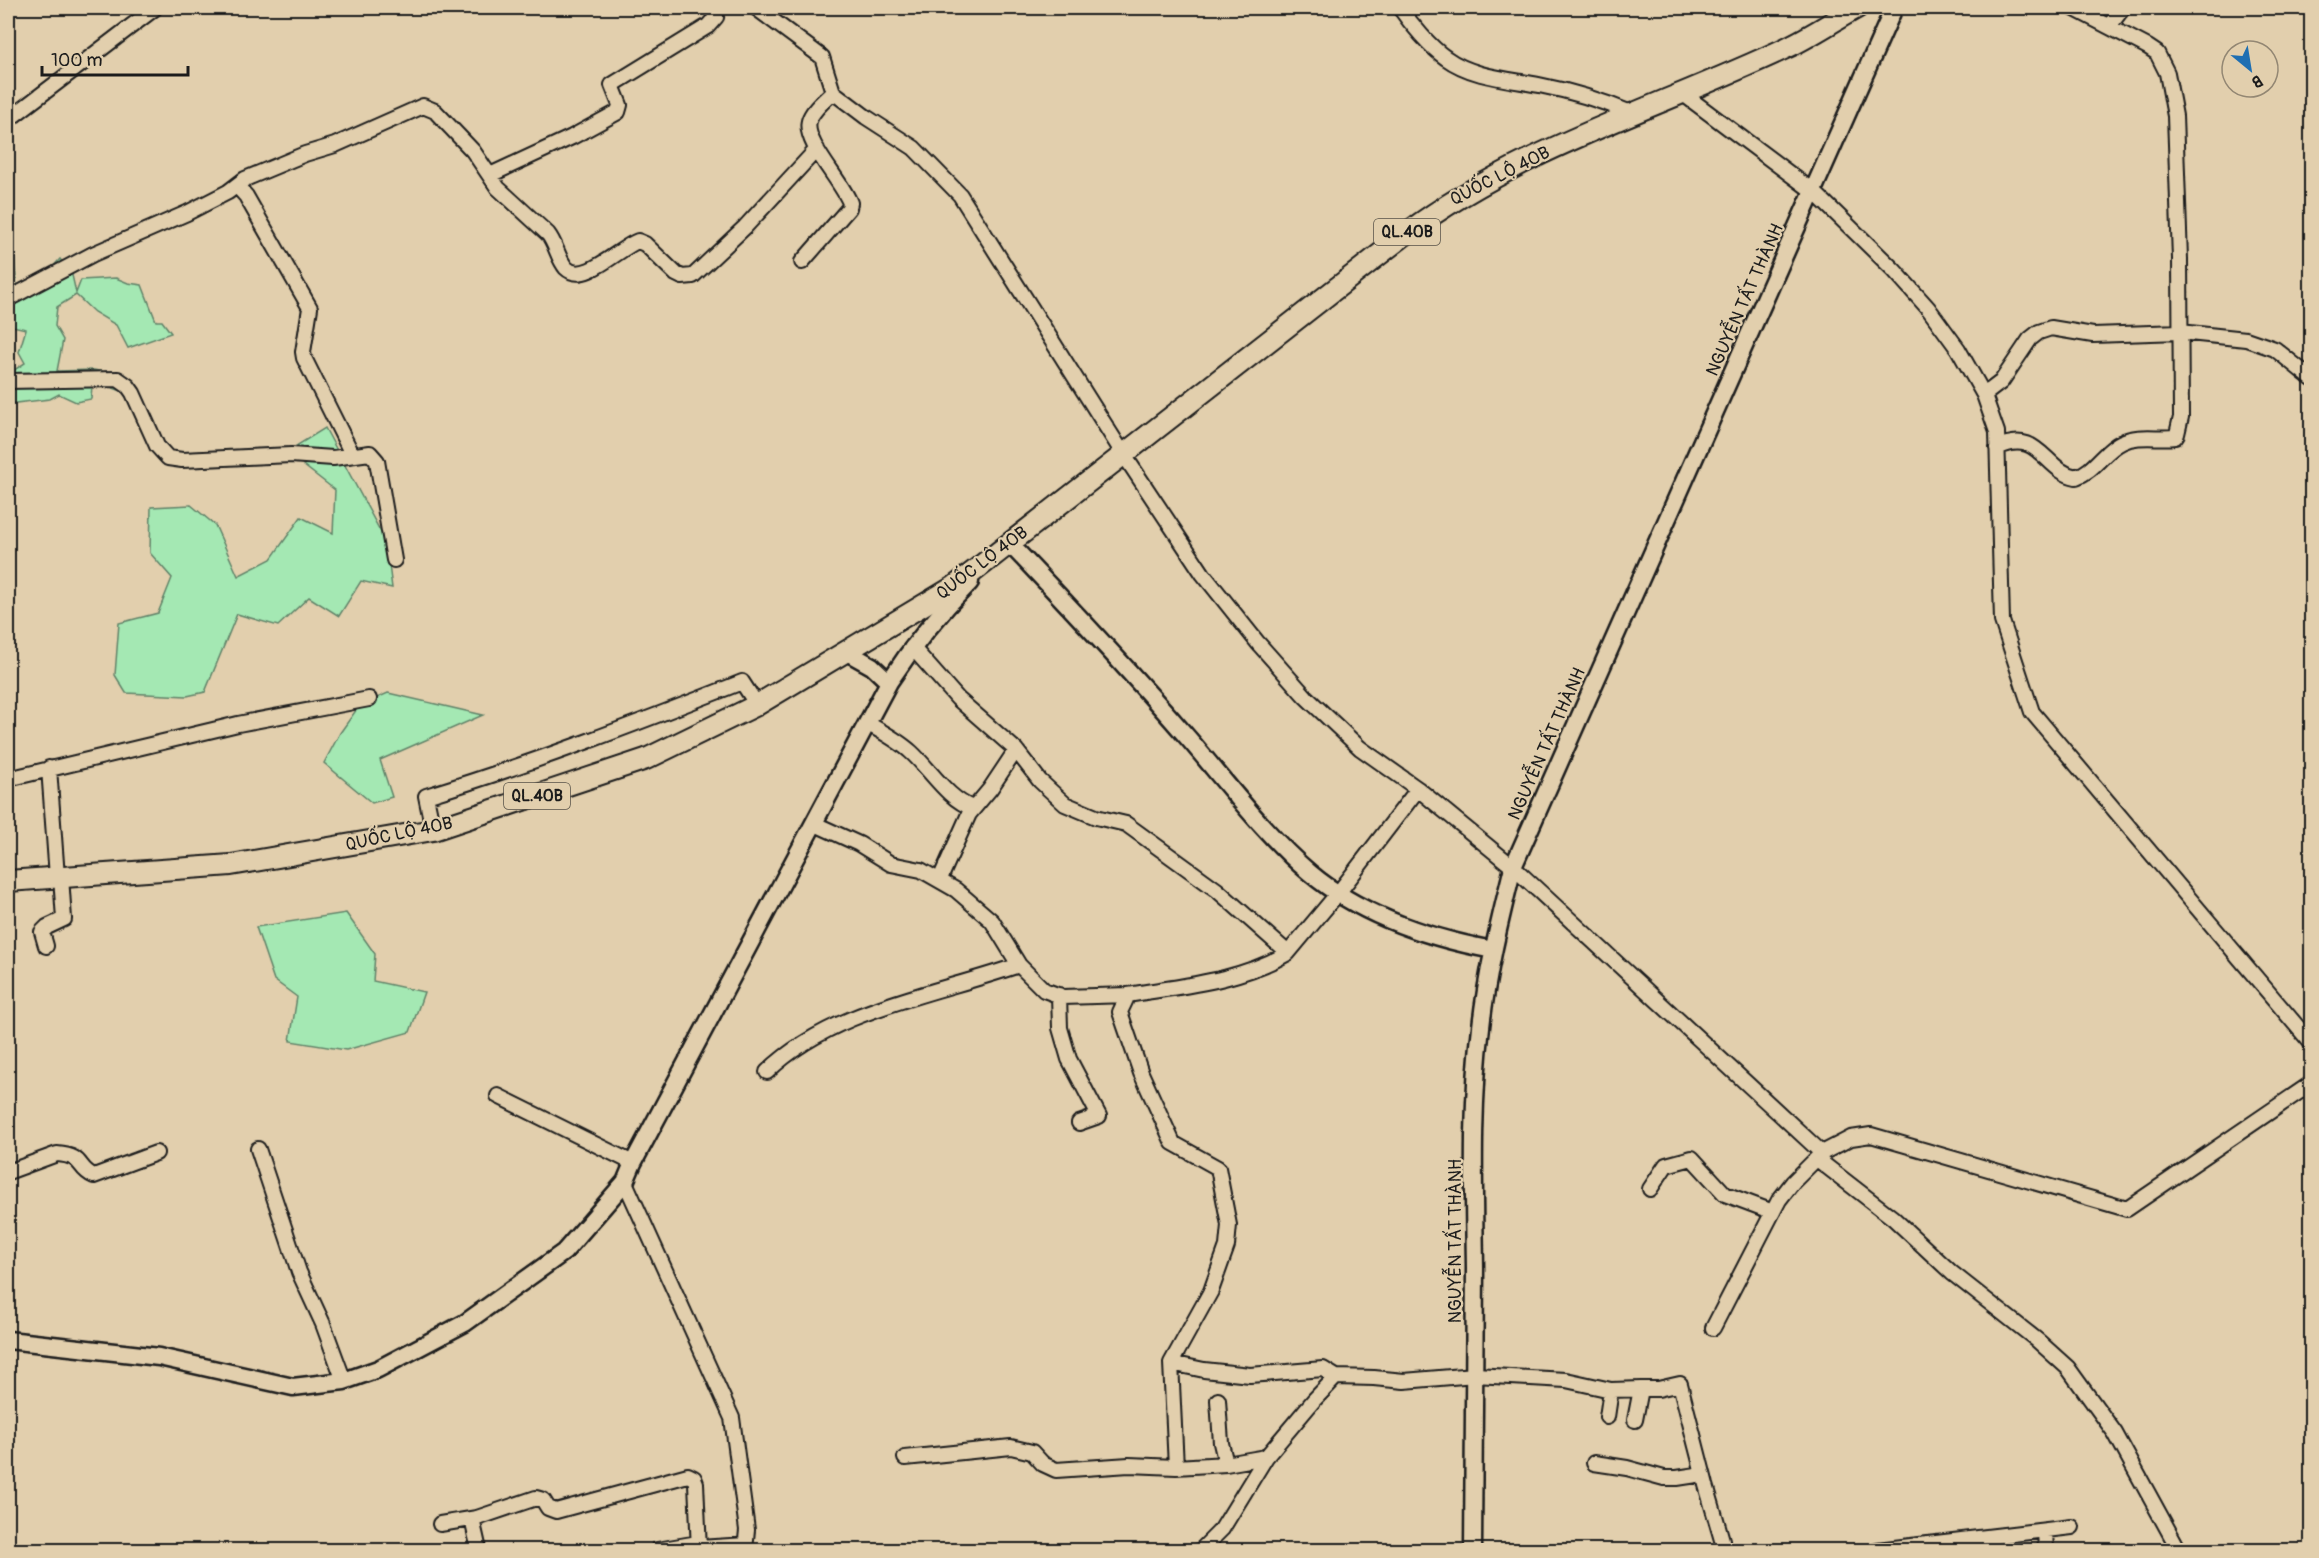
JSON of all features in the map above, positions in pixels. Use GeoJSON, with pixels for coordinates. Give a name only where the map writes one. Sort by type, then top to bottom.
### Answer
{"type":"FeatureCollection","features":[{"type":"Feature","properties":{"kind":"highway","name":"QUỐC LỘ 40B"},"geometry":{"type":"LineString","coordinates":[[8,881],[231,865],[433,830],[646,759],[757,705],[955,586],[1436,211],[1494,176],[1631,113],[1788,48],[1857,8]]}},
{"type":"Feature","properties":{"kind":"main road","name":"NGUYỄN TẤT THÀNH"},"geometry":{"type":"LineString","coordinates":[[1473,1551],[1475,1118],[1480,1030],[1492,950],[1513,867],[1894,8]]}},
{"type":"Feature","properties":{"kind":"main road"},"geometry":{"type":"LineString","coordinates":[[8,1340],[159,1357],[293,1387],[345,1380],[378,1370],[465,1323],[564,1252],[625,1182],[889,682],[912,647],[950,602],[1010,543],[1310,874],[1380,917],[1415,930],[1492,950]]}},
{"type":"Feature","properties":{"kind":"main road"},"geometry":{"type":"LineString","coordinates":[[847,651],[872,666],[889,682]]}},
{"type":"Feature","properties":{"kind":"street"},"geometry":{"type":"LineString","coordinates":[[8,120],[155,8]]}},
{"type":"Feature","properties":{"kind":"street"},"geometry":{"type":"LineString","coordinates":[[490,175],[572,137],[618,112],[620,105],[612,85],[708,26],[716,17],[711,8]]}},
{"type":"Feature","properties":{"kind":"street"},"geometry":{"type":"LineString","coordinates":[[756,8],[822,57],[832,92],[914,148],[960,195],[1124,455],[1203,574],[1258,643],[1306,697],[1360,748],[1418,789],[1513,867],[1820,1156],[1893,1218],[1952,1273],[2037,1340],[2068,1368],[2115,1432],[2179,1551]]}},
{"type":"Feature","properties":{"kind":"street"},"geometry":{"type":"LineString","coordinates":[[1400,8],[1420,34],[1445,58],[1457,65],[1487,76],[1578,93],[1631,113]]}},
{"type":"Feature","properties":{"kind":"street"},"geometry":{"type":"LineString","coordinates":[[1997,448],[2008,443],[2026,443],[2042,453],[2067,475],[2076,477],[2090,470],[2105,453],[2119,443],[2142,437],[2175,437],[2181,417],[2175,116],[2167,73],[2157,53],[2110,25],[2073,8]]}},
{"type":"Feature","properties":{"kind":"street"},"geometry":{"type":"LineString","coordinates":[[2110,25],[2123,8]]}},
{"type":"Feature","properties":{"kind":"street"},"geometry":{"type":"LineString","coordinates":[[802,262],[849,208],[850,203],[809,133],[809,121],[832,92]]}},
{"type":"Feature","properties":{"kind":"street"},"geometry":{"type":"LineString","coordinates":[[1682,93],[1814,192],[1894,270],[1928,308],[1958,349],[1984,395],[1997,432],[2002,621],[2032,712],[2312,1044]]}},
{"type":"Feature","properties":{"kind":"street"},"geometry":{"type":"LineString","coordinates":[[8,299],[93,254],[187,213],[264,170],[335,145],[423,106],[435,111],[473,151],[498,188],[548,234],[568,270],[584,272],[594,269],[638,242],[645,244],[676,274],[689,277],[700,271],[722,251],[817,149]]}},
{"type":"Feature","properties":{"kind":"street"},"geometry":{"type":"LineString","coordinates":[[237,186],[246,196],[310,308],[304,358],[352,454]]}},
{"type":"Feature","properties":{"kind":"street"},"geometry":{"type":"LineString","coordinates":[[1984,395],[2001,382],[2030,339],[2045,329],[2062,329],[2093,335],[2181,332],[2246,339],[2267,345],[2312,379]]}},
{"type":"Feature","properties":{"kind":"street"},"geometry":{"type":"LineString","coordinates":[[8,381],[118,379],[133,393],[157,446],[168,458],[182,460],[291,455],[333,458],[370,453],[377,461],[394,560]]}},
{"type":"Feature","properties":{"kind":"street"},"geometry":{"type":"LineString","coordinates":[[912,647],[958,699],[1016,750],[1040,781],[1065,804],[1096,817],[1126,824],[1217,890],[1288,953]]}},
{"type":"Feature","properties":{"kind":"street"},"geometry":{"type":"LineString","coordinates":[[433,830],[426,796],[494,775],[607,735],[742,682],[757,705]]}},
{"type":"Feature","properties":{"kind":"street"},"geometry":{"type":"LineString","coordinates":[[8,779],[269,717],[369,699]]}},
{"type":"Feature","properties":{"kind":"street"},"geometry":{"type":"LineString","coordinates":[[867,723],[901,744],[930,770],[958,801],[973,808]]}},
{"type":"Feature","properties":{"kind":"street"},"geometry":{"type":"LineString","coordinates":[[940,879],[973,808],[990,789],[1016,750]]}},
{"type":"Feature","properties":{"kind":"street"},"geometry":{"type":"LineString","coordinates":[[46,946],[42,932],[64,919],[49,768]]}},
{"type":"Feature","properties":{"kind":"street"},"geometry":{"type":"LineString","coordinates":[[816,824],[859,844],[891,864],[921,870],[940,879],[992,921],[1019,965],[1044,990],[1059,995],[1128,995],[1225,977],[1268,963],[1288,953],[1339,892],[1418,789]]}},
{"type":"Feature","properties":{"kind":"street"},"geometry":{"type":"LineString","coordinates":[[767,1072],[792,1049],[832,1028],[930,991],[1019,965]]}},
{"type":"Feature","properties":{"kind":"street"},"geometry":{"type":"LineString","coordinates":[[1059,995],[1060,1028],[1069,1059],[1099,1116],[1079,1123]]}},
{"type":"Feature","properties":{"kind":"street"},"geometry":{"type":"LineString","coordinates":[[1128,995],[1119,1012],[1160,1117],[1173,1143],[1218,1168],[1229,1225],[1227,1246],[1220,1268],[1189,1333],[1178,1347],[1171,1363],[1176,1467]]}},
{"type":"Feature","properties":{"kind":"street"},"geometry":{"type":"LineString","coordinates":[[1713,1328],[1773,1212],[1793,1182],[1820,1156],[1851,1138],[1871,1135],[2127,1209],[2312,1083]]}},
{"type":"Feature","properties":{"kind":"street"},"geometry":{"type":"LineString","coordinates":[[498,1096],[633,1163]]}},
{"type":"Feature","properties":{"kind":"street"},"geometry":{"type":"LineString","coordinates":[[258,1149],[299,1272],[345,1380]]}},
{"type":"Feature","properties":{"kind":"street"},"geometry":{"type":"LineString","coordinates":[[8,1172],[63,1155],[73,1156],[88,1173],[94,1176],[156,1153]]}},
{"type":"Feature","properties":{"kind":"street"},"geometry":{"type":"LineString","coordinates":[[1650,1189],[1666,1165],[1692,1158],[1725,1194],[1773,1212]]}},
{"type":"Feature","properties":{"kind":"street"},"geometry":{"type":"LineString","coordinates":[[625,1182],[732,1418],[747,1530],[746,1548],[699,1547],[657,1551]]}},
{"type":"Feature","properties":{"kind":"street"},"geometry":{"type":"LineString","coordinates":[[1171,1363],[1204,1370],[1250,1375],[1323,1369],[1336,1377],[1404,1381],[1475,1375],[1566,1380],[1611,1390],[1658,1389],[1680,1384],[1722,1540]]}},
{"type":"Feature","properties":{"kind":"street"},"geometry":{"type":"LineString","coordinates":[[1201,1551],[1222,1529],[1266,1457],[1336,1377]]}},
{"type":"Feature","properties":{"kind":"street"},"geometry":{"type":"LineString","coordinates":[[1635,1420],[1641,1389]]}},
{"type":"Feature","properties":{"kind":"street"},"geometry":{"type":"LineString","coordinates":[[1607,1417],[1611,1390]]}},
{"type":"Feature","properties":{"kind":"street"},"geometry":{"type":"LineString","coordinates":[[1218,1400],[1221,1443],[1226,1464]]}},
{"type":"Feature","properties":{"kind":"street"},"geometry":{"type":"LineString","coordinates":[[905,1458],[1011,1447],[1032,1452],[1042,1464],[1056,1470],[1129,1465],[1176,1467],[1226,1464],[1266,1457]]}},
{"type":"Feature","properties":{"kind":"street"},"geometry":{"type":"LineString","coordinates":[[1594,1463],[1628,1468],[1664,1478],[1703,1474]]}},
{"type":"Feature","properties":{"kind":"street"},"geometry":{"type":"LineString","coordinates":[[440,1524],[472,1519],[536,1498],[543,1500],[551,1511],[556,1511],[688,1475],[694,1478],[696,1483],[699,1547]]}},
{"type":"Feature","properties":{"kind":"street"},"geometry":{"type":"LineString","coordinates":[[472,1519],[479,1551]]}},
{"type":"Feature","properties":{"kind":"street"},"geometry":{"type":"LineString","coordinates":[[1877,1551],[1978,1545],[2072,1527]]}},
{"type":"Feature","properties":{"kind":"street"},"geometry":{"type":"LineString","coordinates":[[2045,1531],[2046,1551]]}},
{"type":"Feature","properties":{"kind":"green space"},"geometry":{"type":"Polygon","coordinates":[[[8,217],[12,232],[17,290],[8,295],[8,217]]]}},
{"type":"Feature","properties":{"kind":"green space"},"geometry":{"type":"Polygon","coordinates":[[[60,259],[72,275],[76,293],[81,280],[116,278],[142,285],[156,321],[162,321],[171,333],[128,348],[116,325],[94,312],[76,295],[57,307],[55,326],[63,340],[57,371],[94,370],[129,377],[132,384],[121,391],[108,386],[92,385],[91,399],[76,402],[59,394],[50,399],[8,404],[8,374],[25,363],[19,352],[26,329],[8,325],[8,302],[48,272],[60,259]]]}},
{"type":"Feature","properties":{"kind":"green space"},"geometry":{"type":"Polygon","coordinates":[[[325,428],[386,542],[392,588],[361,581],[339,616],[309,597],[278,626],[237,614],[205,692],[187,696],[126,693],[115,675],[119,623],[158,613],[172,578],[150,553],[151,507],[191,505],[215,525],[238,576],[271,559],[301,517],[333,533],[335,490],[303,465],[296,446],[325,428]]]}},
{"type":"Feature","properties":{"kind":"green space"},"geometry":{"type":"Polygon","coordinates":[[[388,693],[483,715],[380,760],[392,797],[372,803],[324,763],[340,733],[359,706],[388,693]]]}},
{"type":"Feature","properties":{"kind":"green space"},"geometry":{"type":"Polygon","coordinates":[[[346,913],[375,954],[373,981],[424,992],[410,1032],[346,1050],[290,1041],[297,997],[274,980],[256,927],[346,913]]]}}]}
